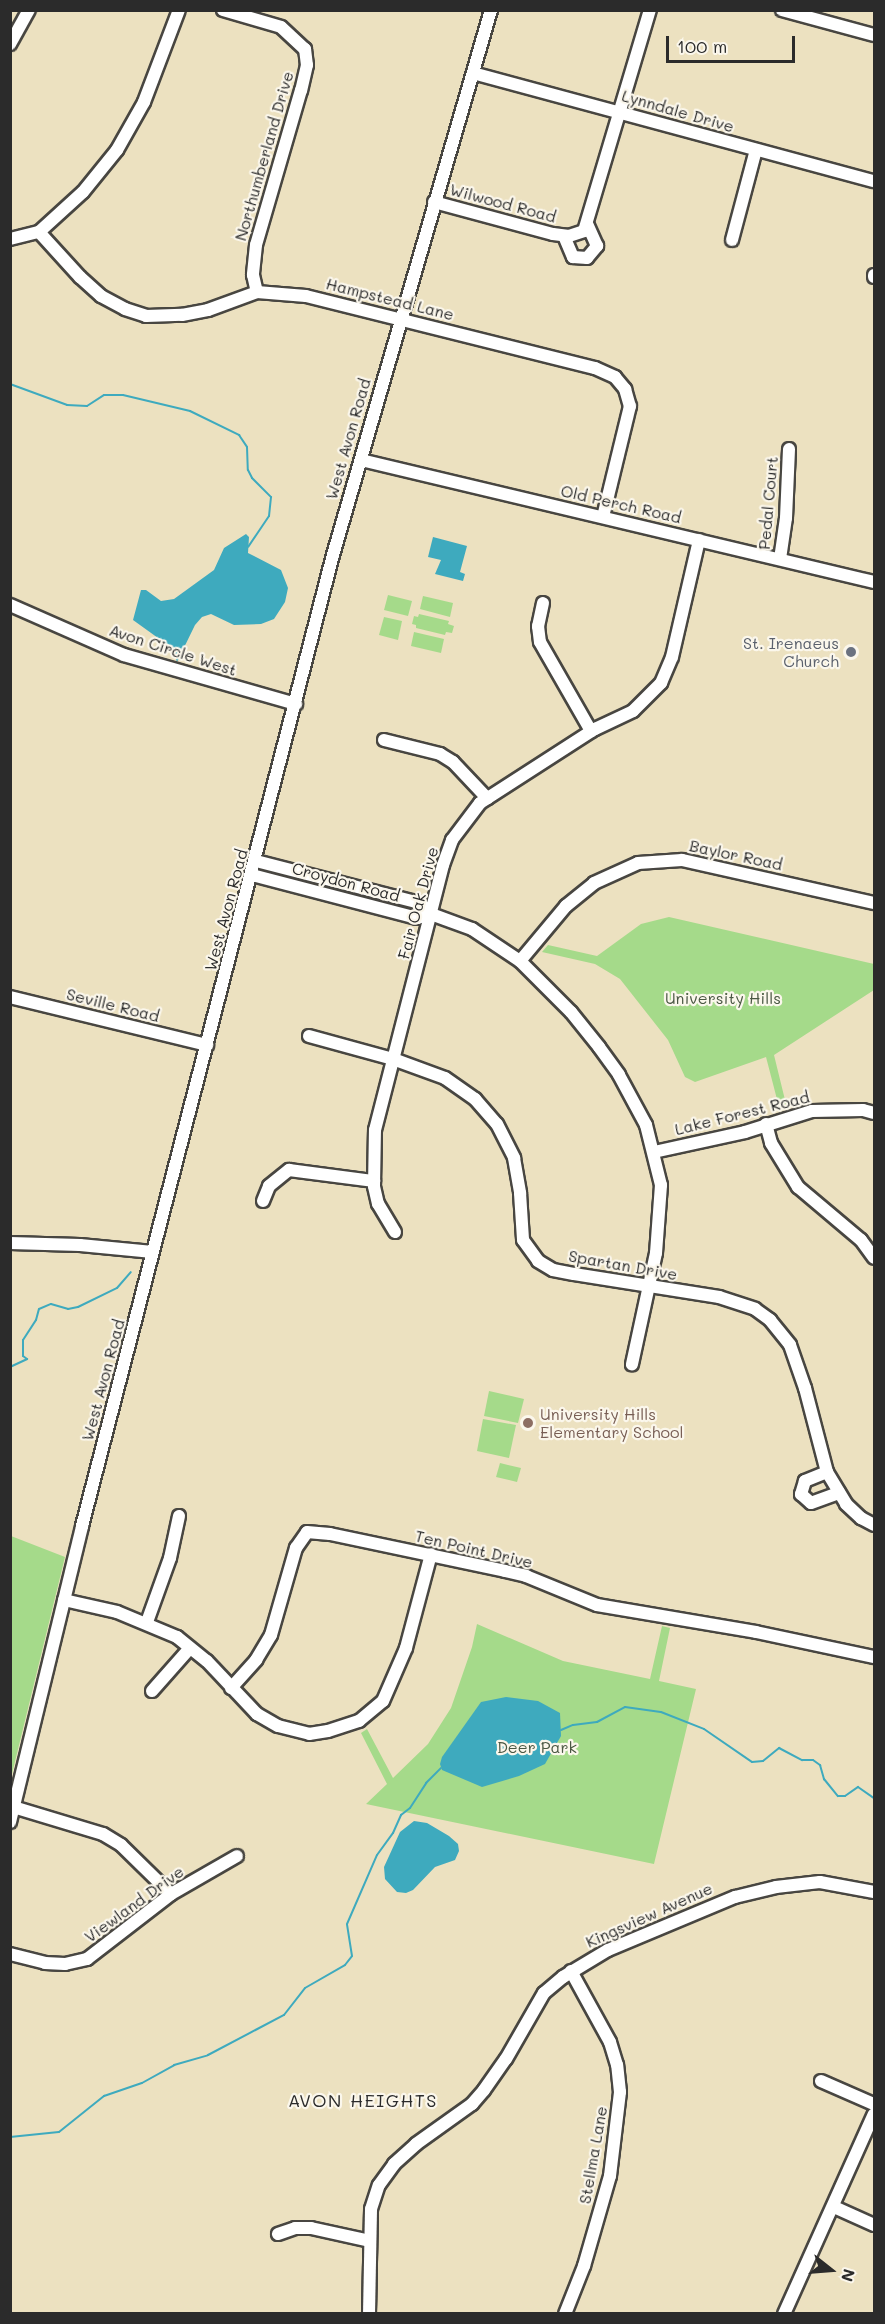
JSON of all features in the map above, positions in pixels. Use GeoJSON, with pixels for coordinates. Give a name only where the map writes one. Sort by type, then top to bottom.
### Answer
{"type":"FeatureCollection","features":[{"type":"Feature","properties":{"kind":"street"},"geometry":{"type":"LineString","coordinates":[[10,44],[29,10]]}},
{"type":"Feature","properties":{"kind":"street"},"geometry":{"type":"LineString","coordinates":[[10,239],[39,232],[83,192],[117,150],[144,102],[179,10]]}},
{"type":"Feature","properties":{"kind":"street","name":"Northumberland Drive"},"geometry":{"type":"LineString","coordinates":[[223,10],[281,27],[305,48],[302,90],[256,245],[253,274],[257,292]]}},
{"type":"Feature","properties":{"kind":"street","name":"West Avon Road"},"geometry":{"type":"LineString","coordinates":[[10,1822],[64,1600],[333,555],[491,10]]}},
{"type":"Feature","properties":{"kind":"street"},"geometry":{"type":"LineString","coordinates":[[587,224],[650,10]]}},
{"type":"Feature","properties":{"kind":"street"},"geometry":{"type":"LineString","coordinates":[[782,10],[874,35]]}},
{"type":"Feature","properties":{"kind":"street","name":"Lynndale Drive"},"geometry":{"type":"LineString","coordinates":[[473,73],[874,181]]}},
{"type":"Feature","properties":{"kind":"street"},"geometry":{"type":"LineString","coordinates":[[732,240],[756,150]]}},
{"type":"Feature","properties":{"kind":"street","name":"Wilwood Road"},"geometry":{"type":"LineString","coordinates":[[434,202],[564,236],[578,235],[584,231],[587,224]]}},
{"type":"Feature","properties":{"kind":"street","name":"Wilwood Road"},"geometry":{"type":"LineString","coordinates":[[564,236],[573,257],[587,258],[597,246],[587,224]]}},
{"type":"Feature","properties":{"kind":"street","name":"Hampstead Lane"},"geometry":{"type":"LineString","coordinates":[[39,232],[80,278],[101,296],[125,309],[146,316],[182,315],[208,310],[257,292],[306,296],[595,368],[615,377],[626,389],[630,406],[603,517]]}},
{"type":"Feature","properties":{"kind":"street","name":"Pedal Court"},"geometry":{"type":"LineString","coordinates":[[780,559],[786,518],[789,449]]}},
{"type":"Feature","properties":{"kind":"street","name":"Old Perch Road"},"geometry":{"type":"LineString","coordinates":[[361,460],[874,582]]}},
{"type":"Feature","properties":{"kind":"street","name":"Fair Oak Drive"},"geometry":{"type":"LineString","coordinates":[[395,1232],[378,1204],[374,1181],[375,1130],[452,840],[466,819],[487,798],[591,731],[633,711],[661,683],[666,673],[699,540]]}},
{"type":"Feature","properties":{"kind":"street"},"geometry":{"type":"LineString","coordinates":[[543,603],[538,626],[540,642],[591,731]]}},
{"type":"Feature","properties":{"kind":"street","name":"Avon Circle West"},"geometry":{"type":"LineString","coordinates":[[10,605],[124,655],[296,704]]}},
{"type":"Feature","properties":{"kind":"street"},"geometry":{"type":"LineString","coordinates":[[384,740],[447,758],[487,798]]}},
{"type":"Feature","properties":{"kind":"street","name":"Baylor Road"},"geometry":{"type":"LineString","coordinates":[[520,961],[566,906],[594,884],[638,863],[664,859],[682,860],[874,903]]}},
{"type":"Feature","properties":{"kind":"street","name":"Croydon Road"},"geometry":{"type":"LineString","coordinates":[[256,861],[420,903],[431,914],[472,929],[520,961],[572,1012],[599,1047],[640,1112],[654,1152],[661,1197],[656,1253],[632,1364]]}},
{"type":"Feature","properties":{"kind":"street","name":"Croydon Road"},"geometry":{"type":"LineString","coordinates":[[252,875],[417,918],[431,914]]}},
{"type":"Feature","properties":{"kind":"street","name":"Seville Road"},"geometry":{"type":"LineString","coordinates":[[10,997],[207,1045]]}},
{"type":"Feature","properties":{"kind":"street","name":"Spartan Drive"},"geometry":{"type":"LineString","coordinates":[[309,1036],[393,1059],[445,1078],[475,1099],[497,1124],[514,1158],[520,1193],[523,1240],[538,1261],[553,1270],[736,1302],[755,1309],[781,1330],[790,1345],[805,1388],[827,1472],[839,1493],[861,1518],[874,1525]]}},
{"type":"Feature","properties":{"kind":"street","name":"Lake Forest Road"},"geometry":{"type":"LineString","coordinates":[[654,1152],[812,1111],[873,1109]]}},
{"type":"Feature","properties":{"kind":"street"},"geometry":{"type":"LineString","coordinates":[[766,1124],[771,1143],[798,1187],[861,1240],[874,1258]]}},
{"type":"Feature","properties":{"kind":"street"},"geometry":{"type":"LineString","coordinates":[[263,1201],[269,1186],[289,1170],[374,1181]]}},
{"type":"Feature","properties":{"kind":"street"},"geometry":{"type":"LineString","coordinates":[[10,1243],[80,1245],[153,1252]]}},
{"type":"Feature","properties":{"kind":"street"},"geometry":{"type":"LineString","coordinates":[[827,1472],[805,1481],[801,1494],[811,1503],[839,1493]]}},
{"type":"Feature","properties":{"kind":"street"},"geometry":{"type":"LineString","coordinates":[[147,1622],[170,1558],[179,1516]]}},
{"type":"Feature","properties":{"kind":"street","name":"Ten Point Drive"},"geometry":{"type":"LineString","coordinates":[[231,1688],[256,1660],[268,1642],[296,1548],[307,1532],[330,1534],[431,1554],[526,1576],[597,1605],[756,1632],[874,1657]]}},
{"type":"Feature","properties":{"kind":"street"},"geometry":{"type":"LineString","coordinates":[[64,1600],[117,1612],[147,1622],[177,1637],[207,1661],[257,1714],[294,1731],[309,1734],[359,1721],[383,1701],[396,1677],[417,1612],[431,1554]]}},
{"type":"Feature","properties":{"kind":"street"},"geometry":{"type":"LineString","coordinates":[[152,1691],[190,1648]]}},
{"type":"Feature","properties":{"kind":"street"},"geometry":{"type":"LineString","coordinates":[[12,1807],[103,1834],[122,1845],[171,1894]]}},
{"type":"Feature","properties":{"kind":"street","name":"Viewland Drive"},"geometry":{"type":"LineString","coordinates":[[10,1954],[45,1963],[65,1964],[87,1959],[171,1894],[237,1856]]}},
{"type":"Feature","properties":{"kind":"street","name":"Kingsview Avenue"},"geometry":{"type":"LineString","coordinates":[[369,2313],[371,2209],[379,2185],[394,2164],[416,2144],[472,2103],[506,2059],[544,1993],[571,1971],[608,1950],[735,1897],[776,1887],[820,1882],[874,1892]]}},
{"type":"Feature","properties":{"kind":"street","name":"Stellma Lane"},"geometry":{"type":"LineString","coordinates":[[565,2313],[584,2266],[610,2176],[620,2092],[617,2065],[610,2042],[571,1971]]}},
{"type":"Feature","properties":{"kind":"street"},"geometry":{"type":"LineString","coordinates":[[821,2081],[874,2104]]}},
{"type":"Feature","properties":{"kind":"street"},"geometry":{"type":"LineString","coordinates":[[784,2313],[834,2207],[874,2114]]}},
{"type":"Feature","properties":{"kind":"street"},"geometry":{"type":"LineString","coordinates":[[834,2207],[874,2225]]}},
{"type":"Feature","properties":{"kind":"street"},"geometry":{"type":"LineString","coordinates":[[278,2234],[295,2228],[311,2228],[370,2241]]}},
{"type":"Feature","properties":{"kind":"green space"},"geometry":{"type":"Polygon","coordinates":[[[388,595],[412,601],[408,616],[384,610],[388,595]]]}},
{"type":"Feature","properties":{"kind":"green space"},"geometry":{"type":"Polygon","coordinates":[[[423,596],[453,603],[450,617],[420,609],[423,596]]]}},
{"type":"Feature","properties":{"kind":"green space"},"geometry":{"type":"Polygon","coordinates":[[[419,614],[449,621],[448,624],[454,626],[452,633],[446,632],[445,635],[416,628],[416,625],[412,624],[414,616],[418,617],[419,614]]]}},
{"type":"Feature","properties":{"kind":"green space"},"geometry":{"type":"Polygon","coordinates":[[[384,617],[402,621],[398,640],[379,635],[384,617]]]}},
{"type":"Feature","properties":{"kind":"green space"},"geometry":{"type":"Polygon","coordinates":[[[414,632],[444,639],[441,653],[411,646],[414,632]]]}},
{"type":"Feature","properties":{"kind":"green space","name":"University Hills"},"geometry":{"type":"Polygon","coordinates":[[[669,917],[874,964],[874,990],[774,1055],[786,1104],[779,1107],[766,1057],[695,1082],[685,1077],[668,1040],[620,979],[595,964],[542,952],[548,945],[597,956],[641,924],[669,917]]]}},
{"type":"Feature","properties":{"kind":"green space"},"geometry":{"type":"Polygon","coordinates":[[[489,1391],[524,1399],[518,1423],[484,1416],[489,1391]]]}},
{"type":"Feature","properties":{"kind":"green space"},"geometry":{"type":"Polygon","coordinates":[[[483,1419],[516,1425],[509,1458],[477,1451],[483,1419]]]}},
{"type":"Feature","properties":{"kind":"green space"},"geometry":{"type":"Polygon","coordinates":[[[500,1463],[521,1468],[517,1482],[496,1477],[500,1463]]]}},
{"type":"Feature","properties":{"kind":"green space"},"geometry":{"type":"Polygon","coordinates":[[[10,1536],[65,1557],[11,1778],[10,1536]]]}},
{"type":"Feature","properties":{"kind":"green space","name":"Deer Park"},"geometry":{"type":"Polygon","coordinates":[[[477,1624],[563,1661],[650,1679],[662,1626],[670,1628],[659,1681],[696,1689],[654,1864],[366,1804],[387,1784],[361,1733],[367,1729],[393,1778],[428,1744],[451,1708],[472,1647],[477,1624]]]}},
{"type":"Feature","properties":{"kind":"water"},"geometry":{"type":"Polygon","coordinates":[[[246,534],[249,537],[248,553],[281,570],[288,588],[285,602],[274,619],[261,624],[234,625],[211,614],[202,617],[195,625],[177,662],[165,643],[133,620],[141,590],[146,590],[161,601],[174,599],[214,570],[224,548],[246,534]]]}},
{"type":"Feature","properties":{"kind":"water"},"geometry":{"type":"Polygon","coordinates":[[[433,537],[467,546],[460,572],[465,574],[463,581],[435,574],[441,560],[428,557],[433,537]]]}},
{"type":"Feature","properties":{"kind":"water"},"geometry":{"type":"Polygon","coordinates":[[[506,1697],[538,1701],[560,1713],[561,1736],[545,1764],[519,1776],[482,1787],[442,1770],[440,1764],[442,1757],[481,1702],[506,1697]]]}},
{"type":"Feature","properties":{"kind":"water"},"geometry":{"type":"Polygon","coordinates":[[[414,1821],[427,1823],[449,1836],[458,1844],[459,1851],[455,1860],[435,1867],[413,1890],[406,1893],[397,1892],[385,1879],[384,1867],[400,1832],[414,1821]]]}},
{"type":"Feature","properties":{"kind":"waterway"},"geometry":{"type":"LineString","coordinates":[[10,384],[67,405],[87,406],[104,395],[123,395],[190,411],[239,435],[247,447],[248,470],[252,478],[271,497],[269,516],[248,547]]}},
{"type":"Feature","properties":{"kind":"waterway"},"geometry":{"type":"LineString","coordinates":[[10,1367],[27,1359],[23,1356],[23,1340],[36,1320],[39,1309],[51,1304],[68,1309],[78,1307],[117,1288],[131,1272]]}},
{"type":"Feature","properties":{"kind":"waterway"},"geometry":{"type":"LineString","coordinates":[[10,1391],[10,1402]]}},
{"type":"Feature","properties":{"kind":"waterway"},"geometry":{"type":"LineString","coordinates":[[561,1730],[573,1725],[597,1722],[625,1707],[661,1712],[704,1729],[752,1762],[763,1761],[779,1748],[802,1760],[813,1760],[820,1765],[824,1779],[838,1796],[845,1796],[858,1787],[874,1798]]}},
{"type":"Feature","properties":{"kind":"waterway"},"geometry":{"type":"LineString","coordinates":[[10,2137],[59,2132],[104,2096],[142,2083],[174,2065],[208,2055],[284,2015],[305,1988],[345,1965],[352,1956],[347,1924],[377,1855],[393,1833],[401,1815],[410,1808],[426,1783],[441,1768]]}},
{"type":"Feature","properties":{"kind":"place","name":"St. Irenaeus Church"},"geometry":{"type":"Point","coordinates":[851,652]}},
{"type":"Feature","properties":{"kind":"place","name":"University Hills Elementary School"},"geometry":{"type":"Point","coordinates":[528,1423]}},
{"type":"Feature","properties":{"kind":"district","name":"AVON HEIGHTS"},"geometry":{"type":"Point","coordinates":[363,2100]}}]}
